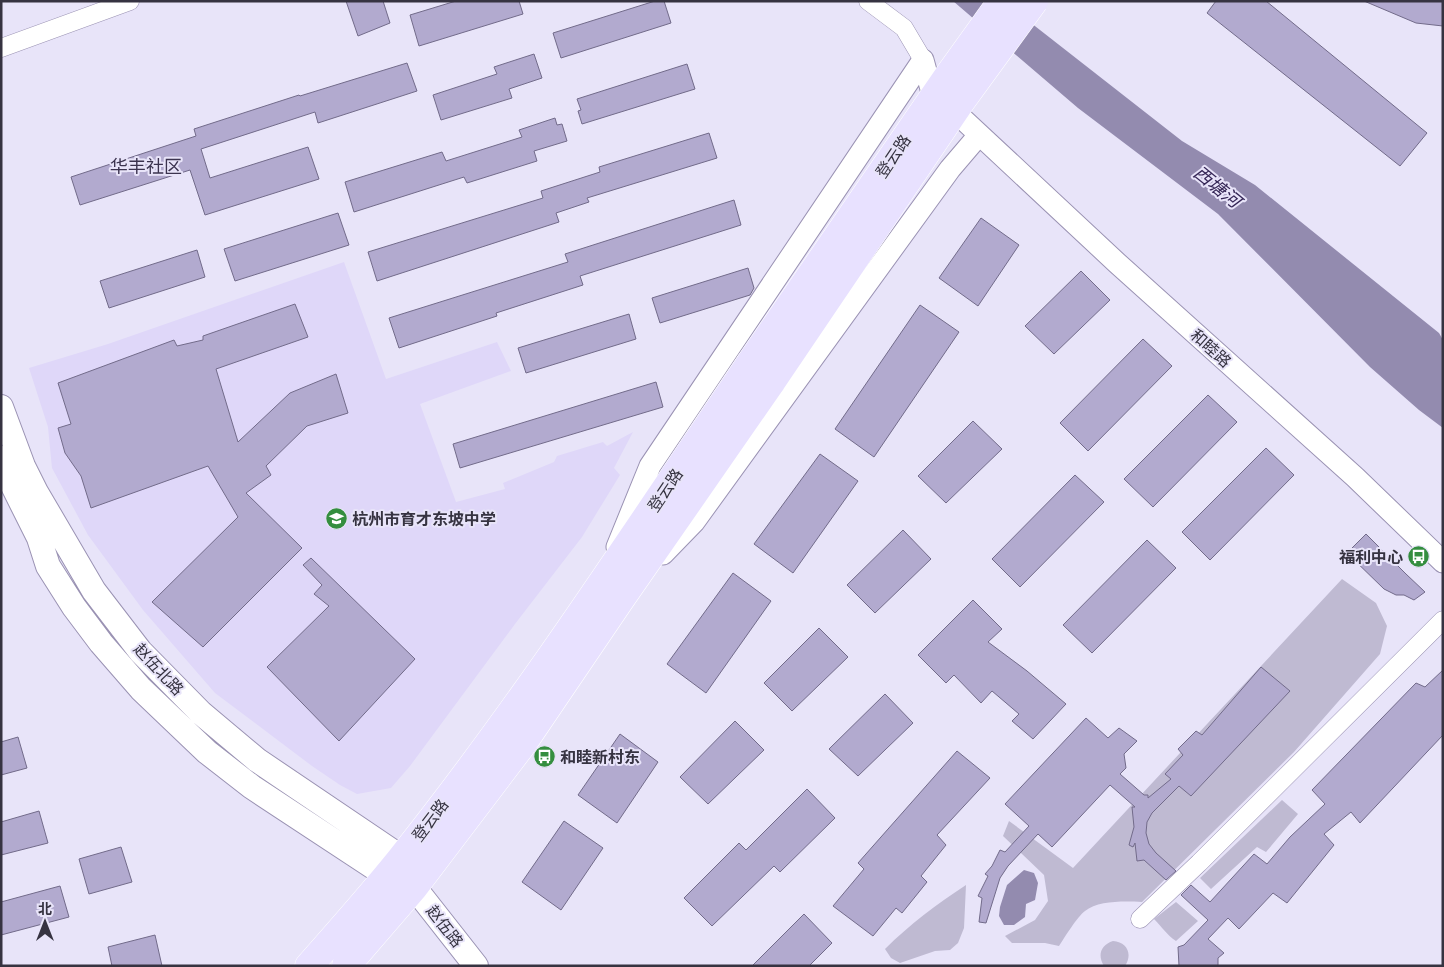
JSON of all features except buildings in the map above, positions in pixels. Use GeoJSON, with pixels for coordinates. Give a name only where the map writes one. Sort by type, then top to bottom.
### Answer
{"type":"FeatureCollection","features":[{"type":"Feature","properties":{"kind":"main road","name":"登云路"},"geometry":{"type":"LineString","coordinates":[[346,966],[414,886],[521,746],[611,592],[749,365],[1002,1]]}},
{"type":"Feature","properties":{"kind":"main road","name":"登云路"},"geometry":{"type":"LineString","coordinates":[[309,966],[394,867],[491,741],[611,592],[772,381],[962,100],[1034,1]]}},
{"type":"Feature","properties":{"kind":"main road","name":"赵伍北路"},"geometry":{"type":"LineString","coordinates":[[1,407],[23,466],[36,492],[94,591],[140,651],[201,713],[257,760],[394,867]]}},
{"type":"Feature","properties":{"kind":"main road","name":"赵伍北路"},"geometry":{"type":"LineString","coordinates":[[1,458],[39,538],[48,566],[74,607],[101,643],[141,689],[207,752],[252,787],[394,867]]}},
{"type":"Feature","properties":{"kind":"main road","name":"赵伍路"},"geometry":{"type":"LineString","coordinates":[[394,867],[414,886],[476,966]]}},
{"type":"Feature","properties":{"kind":"street"},"geometry":{"type":"LineString","coordinates":[[1,48],[130,1]]}},
{"type":"Feature","properties":{"kind":"street"},"geometry":{"type":"LineString","coordinates":[[611,592],[650,466],[923,60],[904,28],[868,1]]}},
{"type":"Feature","properties":{"kind":"street","name":"和睦路"},"geometry":{"type":"LineString","coordinates":[[923,60],[931,89],[1117,263],[1355,477],[1443,562]]}},
{"type":"Feature","properties":{"kind":"street"},"geometry":{"type":"LineString","coordinates":[[611,592],[694,522],[950,169],[979,135]]}},
{"type":"Feature","properties":{"kind":"street"},"geometry":{"type":"LineString","coordinates":[[1140,919],[1199,863],[1443,620]]}},
{"type":"Feature","properties":{"kind":"shaded area","name":"杭州市育才东坡中学"},"geometry":{"type":"Polygon","coordinates":[[[344,262],[386,379],[497,342],[511,371],[420,404],[456,502],[505,489],[503,483],[554,462],[557,456],[603,442],[607,446],[633,432],[614,468],[620,475],[582,537],[410,766],[391,788],[357,794],[312,766],[215,693],[143,610],[88,535],[52,468],[48,427],[29,368],[108,344],[344,262]]]}},
{"type":"Feature","properties":{"kind":"shaded area"},"geometry":{"type":"Polygon","coordinates":[[[1342,579],[1376,603],[1387,626],[1380,654],[1294,752],[1142,902],[1113,902],[1091,907],[1078,918],[1059,946],[1045,943],[1012,943],[1005,936],[1035,920],[1048,901],[1044,875],[1003,836],[1009,821],[1073,868],[1342,579]]]}},
{"type":"Feature","properties":{"kind":"shaded area"},"geometry":{"type":"Polygon","coordinates":[[[1282,800],[1298,814],[1266,852],[1257,847],[1211,889],[1200,878],[1282,800]]]}},
{"type":"Feature","properties":{"kind":"shaded area"},"geometry":{"type":"Polygon","coordinates":[[[966,885],[964,928],[958,943],[950,950],[935,951],[900,963],[891,958],[885,949],[924,915],[966,885]]]}},
{"type":"Feature","properties":{"kind":"shaded area"},"geometry":{"type":"Polygon","coordinates":[[[1176,902],[1198,921],[1176,941],[1154,919],[1176,902]]]}},
{"type":"Feature","properties":{"kind":"shaded area"},"geometry":{"type":"Polygon","coordinates":[[[1113,941],[1122,944],[1127,949],[1128,957],[1125,966],[1104,966],[1102,962],[1101,951],[1113,941]]]}},
{"type":"Feature","properties":{"kind":"water","name":"西塘河"},"geometry":{"type":"Polygon","coordinates":[[[953,1],[1003,1],[1182,141],[1255,185],[1439,333],[1443,340],[1443,428],[1419,410],[1370,367],[1218,214],[1078,108],[953,1]]]}},
{"type":"Feature","properties":{"kind":"water"},"geometry":{"type":"Polygon","coordinates":[[[1024,870],[1034,873],[1038,883],[1035,900],[1026,904],[1025,917],[1014,925],[1004,925],[999,916],[1007,885],[1024,870]]]}},
{"type":"Feature","properties":{"kind":"place","name":"杭州市育才东坡中学"},"geometry":{"type":"Point","coordinates":[336,519]}},
{"type":"Feature","properties":{"kind":"place","name":"福利中心"},"geometry":{"type":"Point","coordinates":[1419,557]}},
{"type":"Feature","properties":{"kind":"place","name":"和睦新村东"},"geometry":{"type":"Point","coordinates":[544,757]}},
{"type":"Feature","properties":{"kind":"district","name":"华丰社区"},"geometry":{"type":"Point","coordinates":[146,167]}}]}
